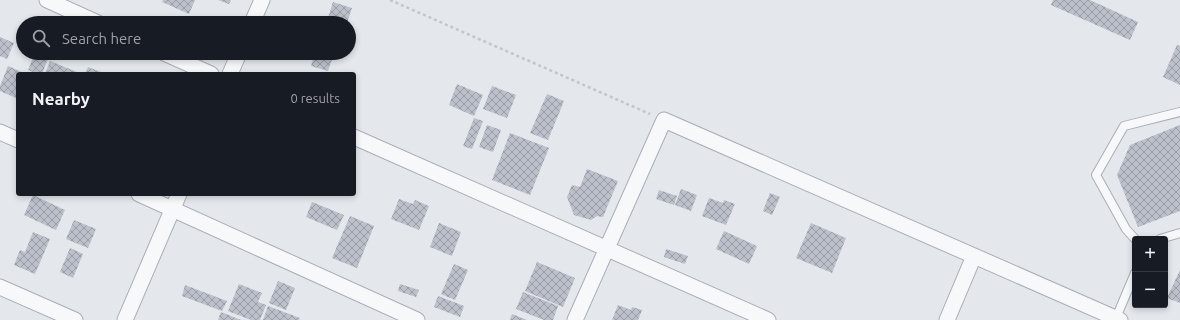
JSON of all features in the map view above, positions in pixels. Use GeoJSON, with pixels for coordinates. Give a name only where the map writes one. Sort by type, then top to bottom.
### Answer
{"type":"FeatureCollection","features":[{"type":"Feature","properties":{"kind":"street"},"geometry":{"type":"LineString","coordinates":[[47,0],[82,16]]}},
{"type":"Feature","properties":{"kind":"street"},"geometry":{"type":"LineString","coordinates":[[255,16],[262,0]]}},
{"type":"Feature","properties":{"kind":"street"},"geometry":{"type":"LineString","coordinates":[[180,60],[207,72]]}},
{"type":"Feature","properties":{"kind":"street"},"geometry":{"type":"LineString","coordinates":[[231,72],[236,60]]}},
{"type":"Feature","properties":{"kind":"street"},"geometry":{"type":"LineString","coordinates":[[575,320],[664,120],[1118,319]]}},
{"type":"Feature","properties":{"kind":"street"},"geometry":{"type":"LineString","coordinates":[[0,132],[16,139]]}},
{"type":"Feature","properties":{"kind":"street"},"geometry":{"type":"LineString","coordinates":[[356,138],[768,320]]}},
{"type":"Feature","properties":{"kind":"street"},"geometry":{"type":"LineString","coordinates":[[144,196],[417,320]]}},
{"type":"Feature","properties":{"kind":"street"},"geometry":{"type":"LineString","coordinates":[[125,320],[178,196]]}},
{"type":"Feature","properties":{"kind":"street"},"geometry":{"type":"LineString","coordinates":[[947,320],[974,256]]}},
{"type":"Feature","properties":{"kind":"street"},"geometry":{"type":"LineString","coordinates":[[0,287],[75,320]]}},
{"type":"Feature","properties":{"kind":"lane"},"geometry":{"type":"LineString","coordinates":[[1132,236],[1126,229],[1096,175],[1124,126],[1180,112]]}},
{"type":"Feature","properties":{"kind":"lane"},"geometry":{"type":"LineString","coordinates":[[1176,234],[1180,239]]}},
{"type":"Feature","properties":{"kind":"lane"},"geometry":{"type":"LineString","coordinates":[[1118,319],[1132,281]]}},
{"type":"Feature","properties":{"kind":"path"},"geometry":{"type":"LineString","coordinates":[[390,0],[664,120]]}},
{"type":"Feature","properties":{"kind":"building"},"geometry":{"type":"Polygon","coordinates":[[[163,0],[195,0],[189,14],[162,2],[163,0]]]}},
{"type":"Feature","properties":{"kind":"building"},"geometry":{"type":"Polygon","coordinates":[[[218,0],[231,0],[229,4],[218,0]]]}},
{"type":"Feature","properties":{"kind":"building"},"geometry":{"type":"Polygon","coordinates":[[[1053,0],[1090,0],[1138,22],[1130,40],[1051,5],[1053,0]]]}},
{"type":"Feature","properties":{"kind":"building"},"geometry":{"type":"Polygon","coordinates":[[[333,2],[352,8],[349,16],[329,16],[333,2]]]}},
{"type":"Feature","properties":{"kind":"building"},"geometry":{"type":"Polygon","coordinates":[[[0,37],[14,43],[7,59],[0,56],[0,37]]]}},
{"type":"Feature","properties":{"kind":"building"},"geometry":{"type":"Polygon","coordinates":[[[1177,45],[1180,46],[1180,85],[1163,77],[1177,45]]]}},
{"type":"Feature","properties":{"kind":"building"},"geometry":{"type":"Polygon","coordinates":[[[32,60],[47,60],[43,72],[33,72],[28,70],[32,60]]]}},
{"type":"Feature","properties":{"kind":"building"},"geometry":{"type":"Polygon","coordinates":[[[313,60],[332,60],[328,71],[311,66],[313,60]]]}},
{"type":"Feature","properties":{"kind":"building"},"geometry":{"type":"Polygon","coordinates":[[[50,61],[77,72],[46,72],[50,61]]]}},
{"type":"Feature","properties":{"kind":"building"},"geometry":{"type":"Polygon","coordinates":[[[8,66],[22,72],[16,72],[16,98],[0,91],[0,86],[8,66]]]}},
{"type":"Feature","properties":{"kind":"building"},"geometry":{"type":"Polygon","coordinates":[[[88,67],[101,72],[86,72],[88,67]]]}},
{"type":"Feature","properties":{"kind":"building"},"geometry":{"type":"Polygon","coordinates":[[[457,84],[483,95],[474,116],[449,105],[457,84]]]}},
{"type":"Feature","properties":{"kind":"building"},"geometry":{"type":"Polygon","coordinates":[[[492,86],[516,95],[507,118],[483,109],[492,86]]]}},
{"type":"Feature","properties":{"kind":"building"},"geometry":{"type":"Polygon","coordinates":[[[547,94],[564,101],[548,140],[530,133],[547,94]]]}},
{"type":"Feature","properties":{"kind":"building"},"geometry":{"type":"Polygon","coordinates":[[[474,118],[483,121],[472,149],[463,146],[474,118]]]}},
{"type":"Feature","properties":{"kind":"building"},"geometry":{"type":"Polygon","coordinates":[[[487,125],[501,130],[493,152],[479,147],[487,125]]]}},
{"type":"Feature","properties":{"kind":"building"},"geometry":{"type":"Polygon","coordinates":[[[1180,125],[1180,211],[1138,227],[1117,175],[1130,145],[1180,125]]]}},
{"type":"Feature","properties":{"kind":"building"},"geometry":{"type":"Polygon","coordinates":[[[510,133],[549,148],[530,195],[492,180],[510,133]]]}},
{"type":"Feature","properties":{"kind":"building"},"geometry":{"type":"Polygon","coordinates":[[[587,169],[618,181],[603,217],[597,216],[591,220],[574,215],[567,197],[572,185],[580,187],[587,169]]]}},
{"type":"Feature","properties":{"kind":"building"},"geometry":{"type":"Polygon","coordinates":[[[681,189],[697,195],[691,211],[675,205],[681,189]]]}},
{"type":"Feature","properties":{"kind":"building"},"geometry":{"type":"Polygon","coordinates":[[[659,190],[677,196],[674,205],[656,199],[659,190]]]}},
{"type":"Feature","properties":{"kind":"building"},"geometry":{"type":"Polygon","coordinates":[[[770,193],[780,197],[772,215],[763,211],[770,193]]]}},
{"type":"Feature","properties":{"kind":"building"},"geometry":{"type":"Polygon","coordinates":[[[33,196],[65,210],[56,230],[24,215],[33,196]]]}},
{"type":"Feature","properties":{"kind":"building"},"geometry":{"type":"Polygon","coordinates":[[[709,198],[723,203],[724,200],[735,204],[726,225],[702,216],[709,198]]]}},
{"type":"Feature","properties":{"kind":"building"},"geometry":{"type":"Polygon","coordinates":[[[399,199],[413,204],[415,200],[429,206],[419,230],[391,219],[399,199]]]}},
{"type":"Feature","properties":{"kind":"building"},"geometry":{"type":"Polygon","coordinates":[[[312,202],[344,215],[337,230],[306,217],[312,202]]]}},
{"type":"Feature","properties":{"kind":"building"},"geometry":{"type":"Polygon","coordinates":[[[350,216],[374,226],[357,268],[332,258],[350,216]]]}},
{"type":"Feature","properties":{"kind":"building"},"geometry":{"type":"Polygon","coordinates":[[[74,220],[96,229],[88,248],[66,239],[74,220]]]}},
{"type":"Feature","properties":{"kind":"building"},"geometry":{"type":"Polygon","coordinates":[[[439,223],[461,232],[452,256],[430,247],[439,223]]]}},
{"type":"Feature","properties":{"kind":"building"},"geometry":{"type":"Polygon","coordinates":[[[811,223],[846,238],[832,273],[796,258],[811,223]]]}},
{"type":"Feature","properties":{"kind":"building"},"geometry":{"type":"Polygon","coordinates":[[[724,231],[757,246],[749,264],[716,249],[724,231]]]}},
{"type":"Feature","properties":{"kind":"building"},"geometry":{"type":"Polygon","coordinates":[[[33,232],[50,239],[35,274],[14,265],[20,250],[25,252],[33,232]]]}},
{"type":"Feature","properties":{"kind":"building"},"geometry":{"type":"Polygon","coordinates":[[[70,248],[83,254],[73,278],[60,272],[70,248]]]}},
{"type":"Feature","properties":{"kind":"building"},"geometry":{"type":"Polygon","coordinates":[[[666,249],[688,256],[685,264],[664,257],[666,249]]]}},
{"type":"Feature","properties":{"kind":"building"},"geometry":{"type":"Polygon","coordinates":[[[537,262],[575,278],[563,307],[525,291],[537,262]]]}},
{"type":"Feature","properties":{"kind":"building"},"geometry":{"type":"Polygon","coordinates":[[[454,264],[468,270],[455,300],[441,294],[454,264]]]}},
{"type":"Feature","properties":{"kind":"building"},"geometry":{"type":"Polygon","coordinates":[[[1180,270],[1180,303],[1168,298],[1180,270]]]}},
{"type":"Feature","properties":{"kind":"building"},"geometry":{"type":"Polygon","coordinates":[[[278,281],[295,288],[286,310],[269,303],[278,281]]]}},
{"type":"Feature","properties":{"kind":"building"},"geometry":{"type":"Polygon","coordinates":[[[239,284],[262,293],[258,302],[266,305],[260,320],[251,320],[228,311],[239,284]]]}},
{"type":"Feature","properties":{"kind":"building"},"geometry":{"type":"Polygon","coordinates":[[[400,284],[419,290],[416,297],[398,291],[400,284]]]}},
{"type":"Feature","properties":{"kind":"building"},"geometry":{"type":"Polygon","coordinates":[[[185,285],[227,301],[222,311],[182,296],[185,285]]]}},
{"type":"Feature","properties":{"kind":"building"},"geometry":{"type":"Polygon","coordinates":[[[523,292],[558,306],[553,320],[544,320],[516,309],[523,292]]]}},
{"type":"Feature","properties":{"kind":"building"},"geometry":{"type":"Polygon","coordinates":[[[438,296],[464,306],[460,317],[434,307],[438,296]]]}},
{"type":"Feature","properties":{"kind":"building"},"geometry":{"type":"Polygon","coordinates":[[[618,305],[631,310],[632,307],[642,310],[638,320],[612,320],[618,305]]]}},
{"type":"Feature","properties":{"kind":"building"},"geometry":{"type":"Polygon","coordinates":[[[268,306],[300,318],[299,320],[263,320],[268,306]]]}},
{"type":"Feature","properties":{"kind":"building"},"geometry":{"type":"Polygon","coordinates":[[[221,312],[241,320],[218,320],[221,312]]]}},
{"type":"Feature","properties":{"kind":"building"},"geometry":{"type":"Polygon","coordinates":[[[512,314],[527,320],[510,320],[512,314]]]}}]}
